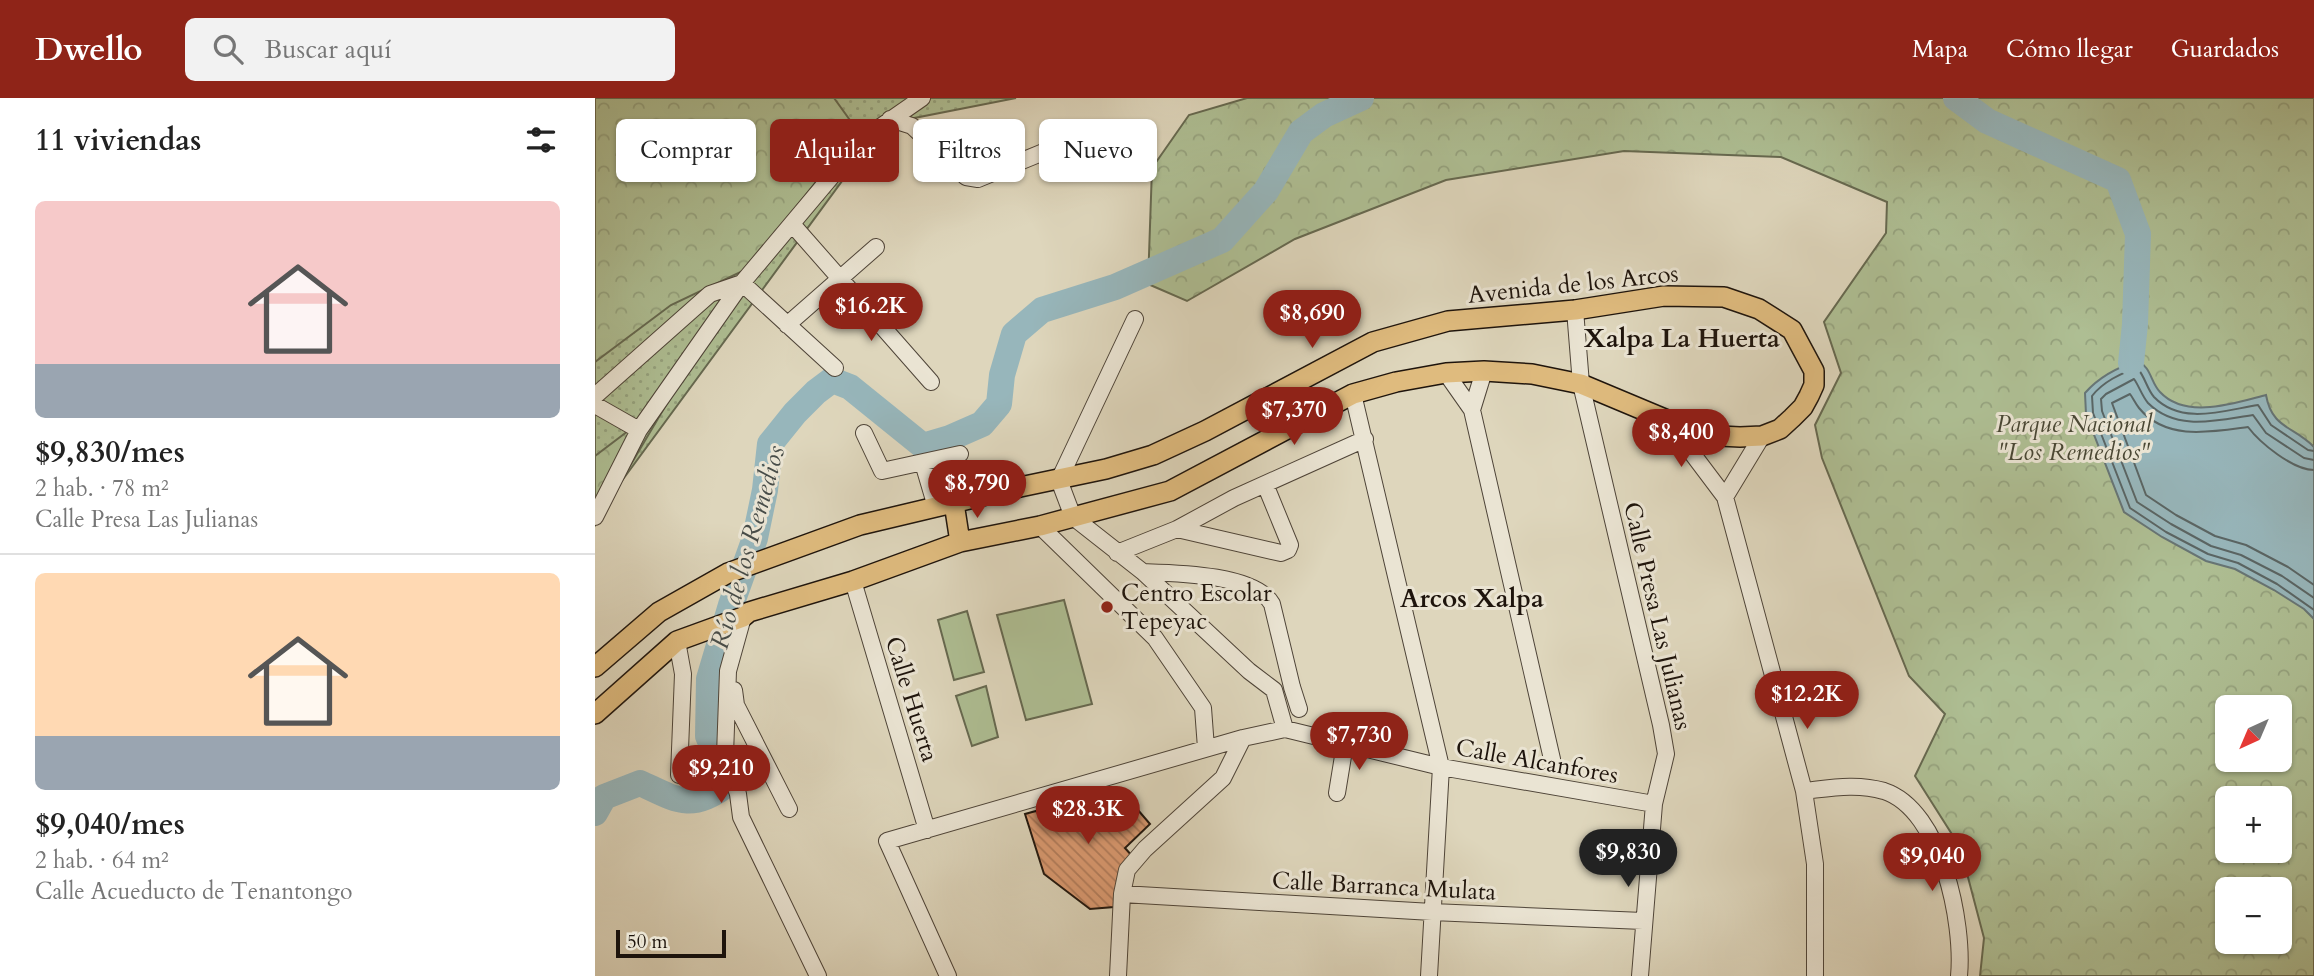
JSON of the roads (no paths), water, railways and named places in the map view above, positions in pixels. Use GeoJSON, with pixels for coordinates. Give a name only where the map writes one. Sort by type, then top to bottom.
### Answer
{"type":"FeatureCollection","features":[{"type":"Feature","properties":{"kind":"main road","name":"Avenida de los Arcos"},"geometry":{"type":"LineString","coordinates":[[595,667],[659,612],[728,573],[860,525],[1106,470],[1153,455],[1205,431],[1373,342],[1448,321],[1575,310],[1664,296],[1724,298],[1759,309],[1792,330],[1809,357],[1814,371],[1814,384],[1803,407],[1780,429],[1762,436]]}},
{"type":"Feature","properties":{"kind":"main road"},"geometry":{"type":"LineString","coordinates":[[595,714],[677,641],[698,632],[853,581],[960,542],[1040,526],[1170,491],[1353,394],[1396,382],[1446,373],[1484,371],[1532,374],[1581,384],[1667,420],[1720,436],[1762,436]]}},
{"type":"Feature","properties":{"kind":"main road"},"geometry":{"type":"LineString","coordinates":[[945,505],[960,542]]}},
{"type":"Feature","properties":{"kind":"street"},"geometry":{"type":"LineString","coordinates":[[890,119],[922,98]]}},
{"type":"Feature","properties":{"kind":"street"},"geometry":{"type":"LineString","coordinates":[[899,122],[912,126],[967,177],[978,180],[1039,154]]}},
{"type":"Feature","properties":{"kind":"street"},"geometry":{"type":"LineString","coordinates":[[595,517],[639,430],[742,283],[827,182]]}},
{"type":"Feature","properties":{"kind":"street"},"geometry":{"type":"LineString","coordinates":[[792,224],[931,382]]}},
{"type":"Feature","properties":{"kind":"street"},"geometry":{"type":"LineString","coordinates":[[787,325],[876,247]]}},
{"type":"Feature","properties":{"kind":"street"},"geometry":{"type":"LineString","coordinates":[[742,283],[835,368]]}},
{"type":"Feature","properties":{"kind":"street"},"geometry":{"type":"LineString","coordinates":[[595,396],[710,294],[742,283]]}},
{"type":"Feature","properties":{"kind":"street","name":"Calle Presa Las Julianas"},"geometry":{"type":"LineString","coordinates":[[1575,310],[1581,384],[1666,754],[1654,804],[1640,976]]}},
{"type":"Feature","properties":{"kind":"street"},"geometry":{"type":"LineString","coordinates":[[1135,319],[1059,480],[1073,517],[1143,572],[1249,671],[1274,690],[1285,730]]}},
{"type":"Feature","properties":{"kind":"street"},"geometry":{"type":"LineString","coordinates":[[1472,410],[1484,371]]}},
{"type":"Feature","properties":{"kind":"street"},"geometry":{"type":"LineString","coordinates":[[1446,373],[1472,410],[1552,759]]}},
{"type":"Feature","properties":{"kind":"street"},"geometry":{"type":"LineString","coordinates":[[1353,394],[1441,767],[1429,976]]}},
{"type":"Feature","properties":{"kind":"street"},"geometry":{"type":"LineString","coordinates":[[595,405],[639,430]]}},
{"type":"Feature","properties":{"kind":"street"},"geometry":{"type":"LineString","coordinates":[[1667,420],[1725,497],[1804,791],[1815,864],[1815,976]]}},
{"type":"Feature","properties":{"kind":"street"},"geometry":{"type":"LineString","coordinates":[[864,433],[882,471],[960,454]]}},
{"type":"Feature","properties":{"kind":"street"},"geometry":{"type":"LineString","coordinates":[[1725,497],[1762,436]]}},
{"type":"Feature","properties":{"kind":"street"},"geometry":{"type":"LineString","coordinates":[[1117,553],[1177,529],[1265,484],[1365,439]]}},
{"type":"Feature","properties":{"kind":"street"},"geometry":{"type":"LineString","coordinates":[[923,463],[945,505]]}},
{"type":"Feature","properties":{"kind":"street"},"geometry":{"type":"LineString","coordinates":[[1177,529],[1281,553],[1288,550],[1290,545],[1265,484]]}},
{"type":"Feature","properties":{"kind":"street"},"geometry":{"type":"LineString","coordinates":[[1040,526],[1155,638],[1203,708],[1206,748]]}},
{"type":"Feature","properties":{"kind":"street"},"geometry":{"type":"LineString","coordinates":[[1143,572],[1221,578],[1259,591],[1268,597],[1300,709]]}},
{"type":"Feature","properties":{"kind":"street","name":"Calle Huerta"},"geometry":{"type":"LineString","coordinates":[[853,581],[927,830]]}},
{"type":"Feature","properties":{"kind":"street"},"geometry":{"type":"LineString","coordinates":[[742,616],[733,689],[736,705],[789,809]]}},
{"type":"Feature","properties":{"kind":"street"},"geometry":{"type":"LineString","coordinates":[[742,616],[728,671],[725,755],[738,794],[741,817],[818,976]]}},
{"type":"Feature","properties":{"kind":"street"},"geometry":{"type":"LineString","coordinates":[[677,641],[683,674],[679,775]]}},
{"type":"Feature","properties":{"kind":"street"},"geometry":{"type":"LineString","coordinates":[[1274,690],[1292,687]]}},
{"type":"Feature","properties":{"kind":"street","name":"Calle Alcanfores"},"geometry":{"type":"LineString","coordinates":[[948,976],[887,841],[1243,738],[1285,730],[1441,767],[1654,804]]}},
{"type":"Feature","properties":{"kind":"street"},"geometry":{"type":"LineString","coordinates":[[1118,976],[1122,894],[1127,870],[1145,849],[1223,778],[1243,738]]}},
{"type":"Feature","properties":{"kind":"street"},"geometry":{"type":"LineString","coordinates":[[1337,793],[1345,744]]}},
{"type":"Feature","properties":{"kind":"street"},"geometry":{"type":"LineString","coordinates":[[1804,791],[1859,785],[1887,792],[1910,809],[1929,833],[1944,868],[1956,908],[1961,957],[1959,976]]}},
{"type":"Feature","properties":{"kind":"street","name":"Calle Barranca Mulata"},"geometry":{"type":"LineString","coordinates":[[1122,894],[1643,921]]}},
{"type":"Feature","properties":{"kind":"water"},"geometry":{"type":"Polygon","coordinates":[[[2138,361],[2146,367],[2160,392],[2183,405],[2211,407],[2266,395],[2273,415],[2314,447],[2314,619],[2304,609],[2274,590],[2235,569],[2206,561],[2124,512],[2086,414],[2085,393],[2109,373],[2138,361]]]}},
{"type":"Feature","properties":{"kind":"waterway","name":"Río de los Remedios"},"geometry":{"type":"LineString","coordinates":[[595,813],[604,797],[640,783],[683,800],[703,798],[726,785],[708,736],[709,679],[755,538],[765,490],[770,444],[816,392],[832,380],[850,387],[923,446],[982,424],[999,404],[1002,375],[1014,334],[1042,310],[1115,287],[1222,240],[1266,191],[1301,132],[1324,115],[1361,98]]}},
{"type":"Feature","properties":{"kind":"waterway","name":"Río de los Remedios"},"geometry":{"type":"LineString","coordinates":[[1956,98],[1987,121],[2118,180],[2138,234],[2131,363]]}},
{"type":"Feature","properties":{"kind":"place","name":"Centro Escolar Tepeyac"},"geometry":{"type":"Point","coordinates":[1107,607]}},
{"type":"Feature","properties":{"kind":"district","name":"Xalpa La Huerta"},"geometry":{"type":"Point","coordinates":[1682,338]}},
{"type":"Feature","properties":{"kind":"district","name":"Arcos Xalpa"},"geometry":{"type":"Point","coordinates":[1472,598]}},
{"type":"Feature","properties":{"kind":"park label","name":"Parque Nacional \"Los Remedios\""},"geometry":{"type":"Point","coordinates":[2074,438]}}]}
